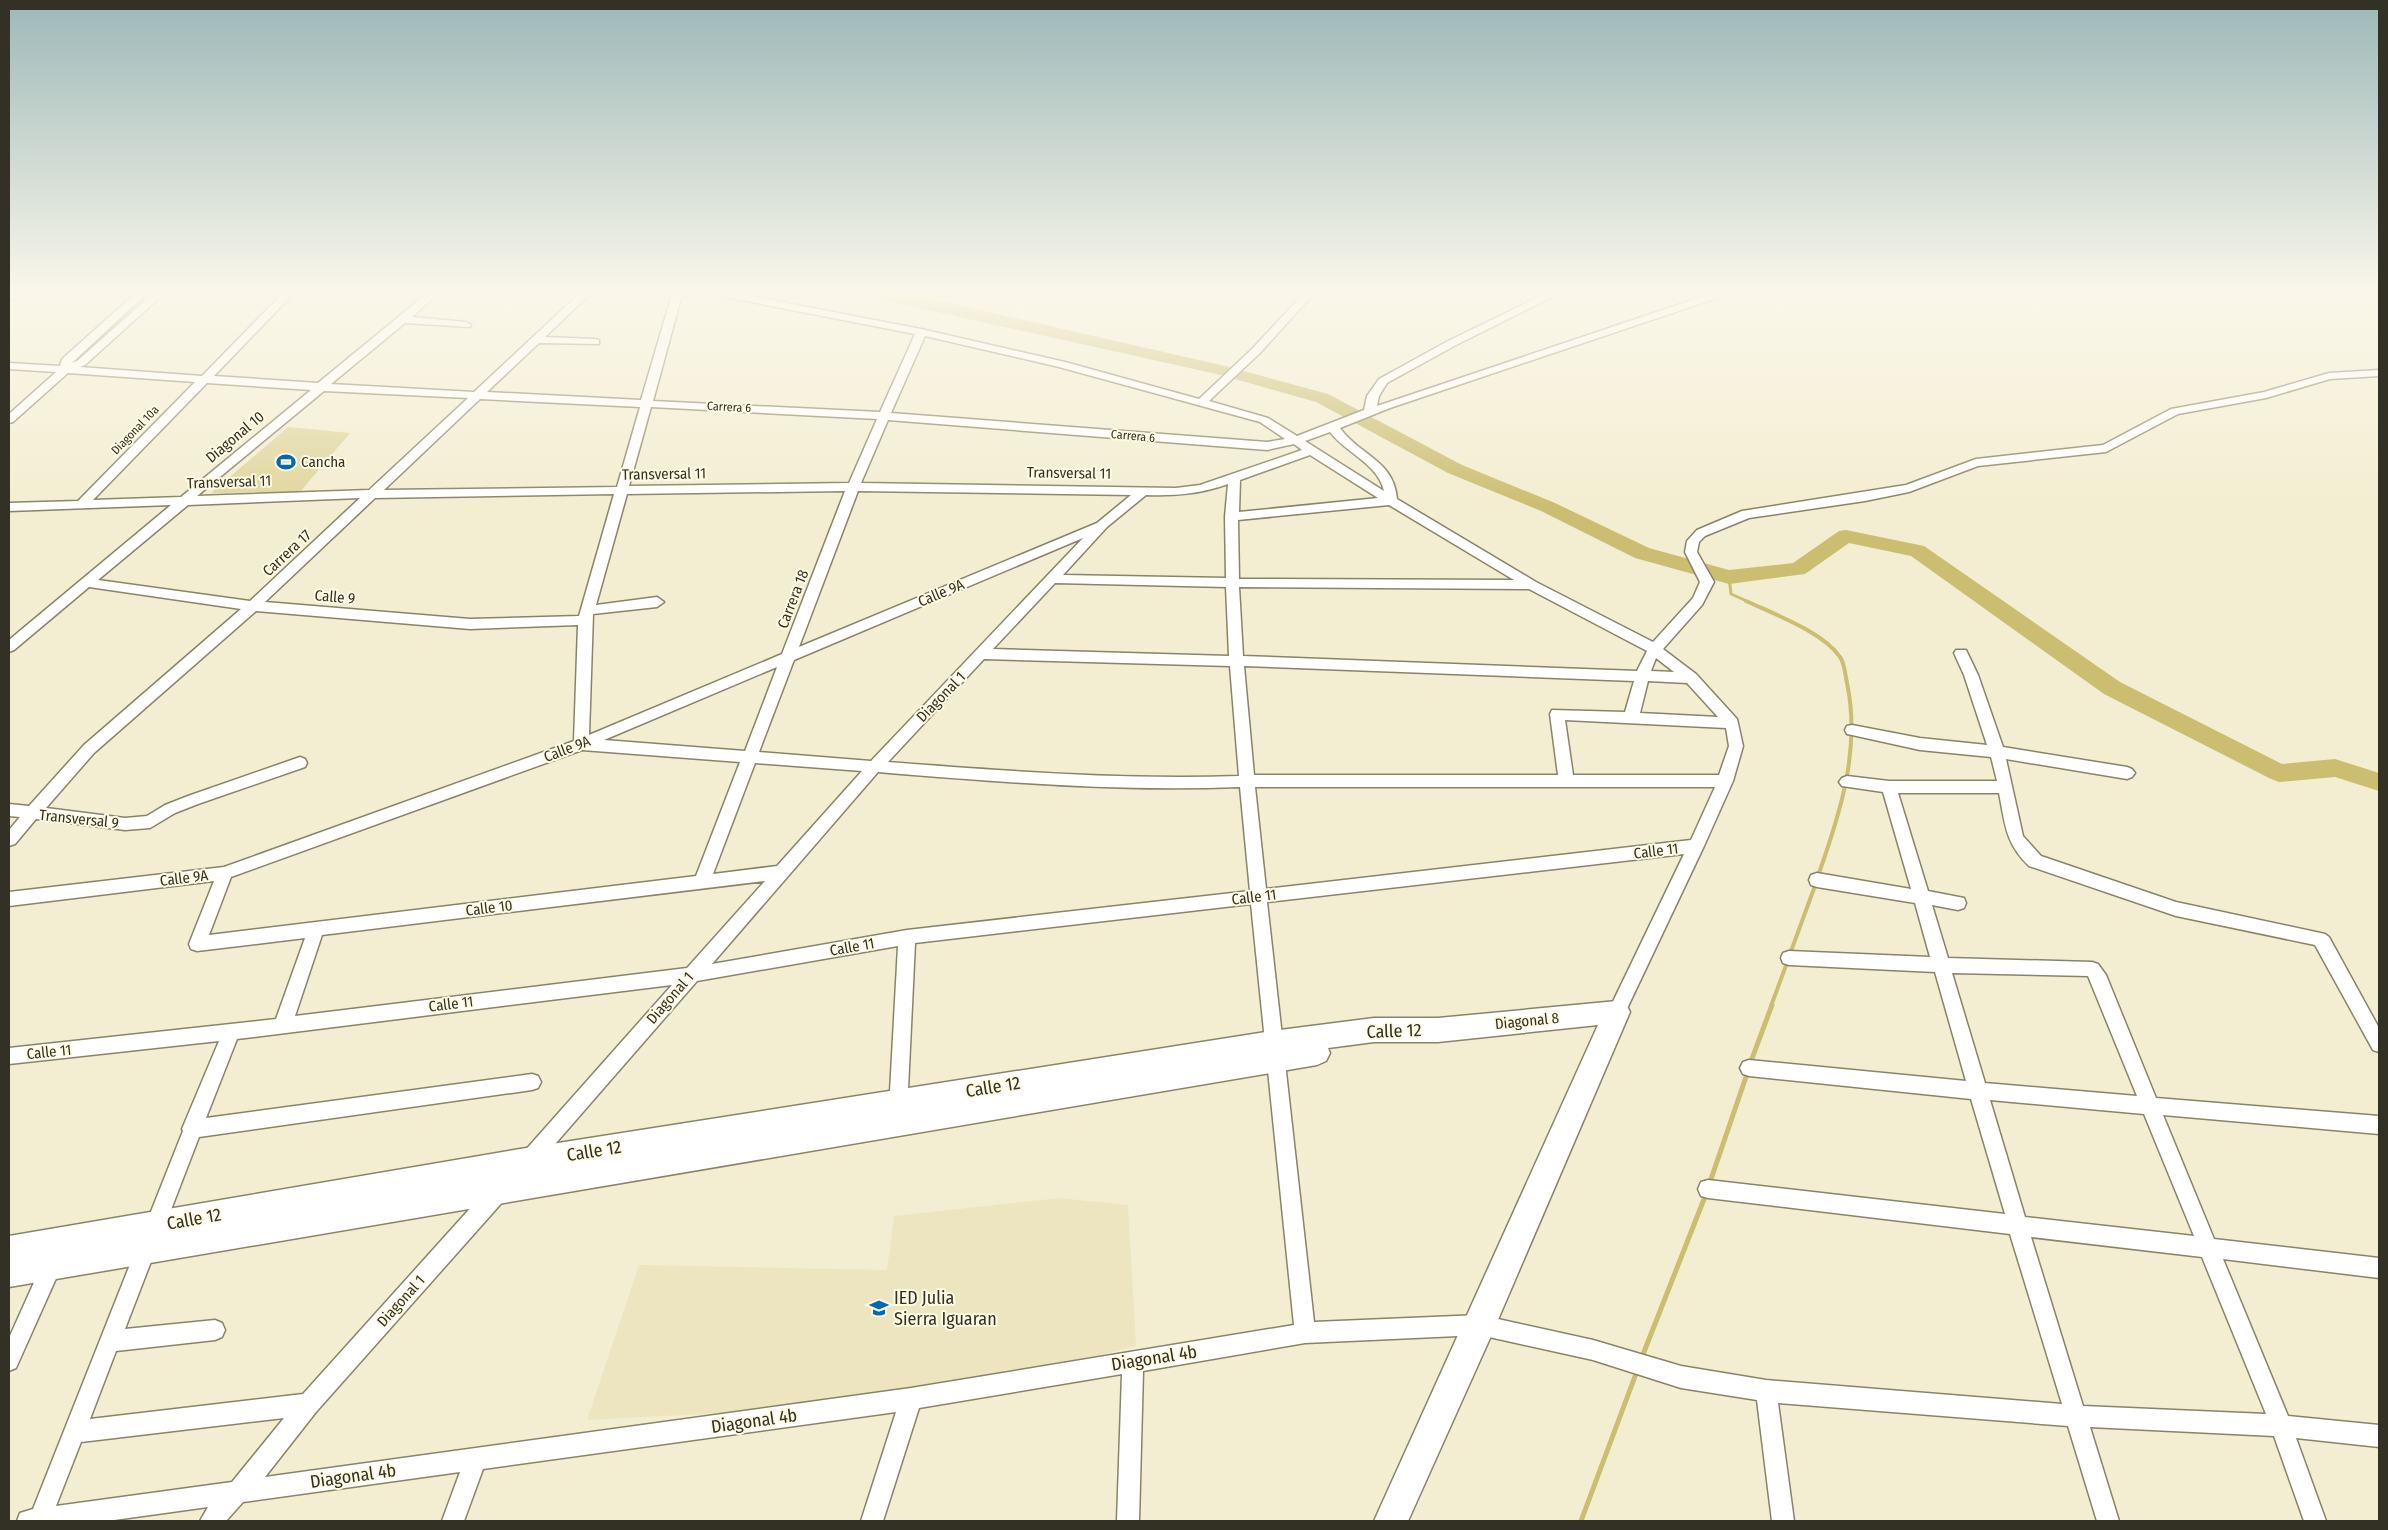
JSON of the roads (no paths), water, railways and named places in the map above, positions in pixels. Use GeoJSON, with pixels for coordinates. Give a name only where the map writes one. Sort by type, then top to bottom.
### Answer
{"type":"FeatureCollection","features":[{"type":"Feature","properties":{"kind":"street"},"geometry":{"type":"LineString","coordinates":[[66,362],[66,369]]}},
{"type":"Feature","properties":{"kind":"street"},"geometry":{"type":"LineString","coordinates":[[9,420],[66,369],[82,362]]}},
{"type":"Feature","properties":{"kind":"street","name":"Diagonal 10a"},"geometry":{"type":"LineString","coordinates":[[83,503],[221,362]]}},
{"type":"Feature","properties":{"kind":"street","name":"Diagonal 10"},"geometry":{"type":"LineString","coordinates":[[9,647],[350,362]]}},
{"type":"Feature","properties":{"kind":"street","name":"Carrera 17"},"geometry":{"type":"LineString","coordinates":[[9,840],[89,749],[253,606],[375,494],[513,362]]}},
{"type":"Feature","properties":{"kind":"street"},"geometry":{"type":"LineString","coordinates":[[657,362],[623,491],[586,615],[581,744],[1064,781],[1168,784],[1248,781],[1725,781]]}},
{"type":"Feature","properties":{"kind":"street","name":"Carrera 18"},"geometry":{"type":"LineString","coordinates":[[702,882],[853,487],[907,362]]}},
{"type":"Feature","properties":{"kind":"street"},"geometry":{"type":"LineString","coordinates":[[1054,362],[1264,420],[1391,501],[1532,585],[1654,649],[1691,678],[1732,723],[1736,746],[1725,781],[1696,846],[1616,1012],[1480,1325],[1391,1521]]}},
{"type":"Feature","properties":{"kind":"street"},"geometry":{"type":"LineString","coordinates":[[1200,404],[1244,362]]}},
{"type":"Feature","properties":{"kind":"street"},"geometry":{"type":"LineString","coordinates":[[1370,411],[1373,396],[1383,381],[1417,362]]}},
{"type":"Feature","properties":{"kind":"street","name":"Carrera 6"},"geometry":{"type":"LineString","coordinates":[[9,366],[321,387],[646,402],[883,416],[1267,446],[1298,440],[1370,411],[1515,362]]}},
{"type":"Feature","properties":{"kind":"street"},"geometry":{"type":"LineString","coordinates":[[1631,719],[1642,677],[1654,649],[1702,597],[1707,582],[1691,552],[1693,541],[1701,533],[1723,522],[1746,514],[1865,497],[1909,488],[1976,464],[2106,448],[2175,411],[2266,395],[2329,376],[2379,373]]}},
{"type":"Feature","properties":{"kind":"street"},"geometry":{"type":"LineString","coordinates":[[1332,426],[1347,444],[1379,467],[1387,478],[1391,501]]}},
{"type":"Feature","properties":{"kind":"street","name":"Transversal 11"},"geometry":{"type":"LineString","coordinates":[[9,507],[185,499],[375,494],[853,487],[1145,490],[1176,492],[1202,489],[1313,450]]}},
{"type":"Feature","properties":{"kind":"street"},"geometry":{"type":"LineString","coordinates":[[1234,479],[1231,517],[1236,661],[1273,1051],[1305,1333]]}},
{"type":"Feature","properties":{"kind":"street","name":"Diagonal 1"},"geometry":{"type":"LineString","coordinates":[[211,1521],[239,1491],[308,1404],[526,1162],[875,766],[1103,524],[1145,490]]}},
{"type":"Feature","properties":{"kind":"street"},"geometry":{"type":"LineString","coordinates":[[1231,517],[1391,501]]}},
{"type":"Feature","properties":{"kind":"street","name":"Calle 9A"},"geometry":{"type":"LineString","coordinates":[[9,899],[224,873],[581,744],[1103,524]]}},
{"type":"Feature","properties":{"kind":"street"},"geometry":{"type":"LineString","coordinates":[[1052,579],[1234,583],[1532,585]]}},
{"type":"Feature","properties":{"kind":"street","name":"Calle 9"},"geometry":{"type":"LineString","coordinates":[[85,582],[253,606],[470,624],[586,615],[657,602]]}},
{"type":"Feature","properties":{"kind":"street"},"geometry":{"type":"LineString","coordinates":[[1961,653],[1971,675],[1997,752],[2006,787],[2015,837],[2034,861],[2176,909],[2321,940],[2379,1044]]}},
{"type":"Feature","properties":{"kind":"street"},"geometry":{"type":"LineString","coordinates":[[981,654],[1236,661],[1691,678]]}},
{"type":"Feature","properties":{"kind":"street"},"geometry":{"type":"LineString","coordinates":[[1566,780],[1557,714],[1732,723]]}},
{"type":"Feature","properties":{"kind":"street"},"geometry":{"type":"LineString","coordinates":[[1852,730],[1920,744],[1997,752],[2127,773]]}},
{"type":"Feature","properties":{"kind":"street","name":"Transversal 9"},"geometry":{"type":"LineString","coordinates":[[9,810],[125,824],[150,822],[170,809],[192,800],[300,763]]}},
{"type":"Feature","properties":{"kind":"street"},"geometry":{"type":"LineString","coordinates":[[1847,782],[1889,787],[2006,787]]}},
{"type":"Feature","properties":{"kind":"street"},"geometry":{"type":"LineString","coordinates":[[1889,787],[2018,1227],[2108,1521]]}},
{"type":"Feature","properties":{"kind":"street","name":"Calle 11"},"geometry":{"type":"LineString","coordinates":[[9,1056],[231,1032],[690,975],[907,937],[1696,846]]}},
{"type":"Feature","properties":{"kind":"street","name":"Calle 10"},"geometry":{"type":"LineString","coordinates":[[224,873],[197,944],[781,872]]}},
{"type":"Feature","properties":{"kind":"street"},"geometry":{"type":"LineString","coordinates":[[1817,880],[1958,904]]}},
{"type":"Feature","properties":{"kind":"street"},"geometry":{"type":"LineString","coordinates":[[283,1025],[316,930]]}},
{"type":"Feature","properties":{"kind":"street"},"geometry":{"type":"LineString","coordinates":[[898,1112],[907,937]]}},
{"type":"Feature","properties":{"kind":"street"},"geometry":{"type":"LineString","coordinates":[[1789,958],[2092,969],[2097,975],[2280,1426],[2315,1521]]}},
{"type":"Feature","properties":{"kind":"street","name":"Diagonal 8"},"geometry":{"type":"LineString","coordinates":[[1438,1030],[1616,1012]]}},
{"type":"Feature","properties":{"kind":"street","name":"Calle 12"},"geometry":{"type":"LineString","coordinates":[[9,1272],[52,1265],[150,1238],[526,1162],[898,1112],[1273,1051],[1376,1044],[1438,1030]]}},
{"type":"Feature","properties":{"kind":"street"},"geometry":{"type":"LineString","coordinates":[[34,1520],[74,1432],[191,1129],[231,1032]]}},
{"type":"Feature","properties":{"kind":"street"},"geometry":{"type":"LineString","coordinates":[[1749,1068],[1978,1091],[2379,1125]]}},
{"type":"Feature","properties":{"kind":"street"},"geometry":{"type":"LineString","coordinates":[[191,1129],[532,1082]]}},
{"type":"Feature","properties":{"kind":"street","name":"Calle 12"},"geometry":{"type":"LineString","coordinates":[[9,1251],[150,1238],[500,1190],[898,1112]]}},
{"type":"Feature","properties":{"kind":"street"},"geometry":{"type":"LineString","coordinates":[[1708,1189],[2379,1268]]}},
{"type":"Feature","properties":{"kind":"street"},"geometry":{"type":"LineString","coordinates":[[9,1361],[52,1265]]}},
{"type":"Feature","properties":{"kind":"street","name":"Diagonal 4b"},"geometry":{"type":"LineString","coordinates":[[34,1520],[912,1399],[1305,1333],[1480,1325],[1593,1350],[1681,1377],[1766,1391],[2076,1416],[2280,1426],[2379,1436]]}},
{"type":"Feature","properties":{"kind":"street"},"geometry":{"type":"LineString","coordinates":[[110,1341],[215,1330]]}},
{"type":"Feature","properties":{"kind":"street"},"geometry":{"type":"LineString","coordinates":[[1128,1521],[1133,1362]]}},
{"type":"Feature","properties":{"kind":"street"},"geometry":{"type":"LineString","coordinates":[[1766,1391],[1783,1521]]}},
{"type":"Feature","properties":{"kind":"street"},"geometry":{"type":"LineString","coordinates":[[872,1521],[912,1399]]}},
{"type":"Feature","properties":{"kind":"street"},"geometry":{"type":"LineString","coordinates":[[74,1432],[308,1404]]}},
{"type":"Feature","properties":{"kind":"street"},"geometry":{"type":"LineString","coordinates":[[453,1521],[476,1459]]}},
{"type":"Feature","properties":{"kind":"waterway"},"geometry":{"type":"LineString","coordinates":[[69,366],[73,362]]}},
{"type":"Feature","properties":{"kind":"waterway"},"geometry":{"type":"LineString","coordinates":[[1187,362],[1322,398],[1455,469],[1548,507],[1642,553],[1729,577],[1798,569],[1846,536],[1917,551],[2112,688],[2279,773],[2335,768],[2379,782]]}},
{"type":"Feature","properties":{"kind":"waterway"},"geometry":{"type":"LineString","coordinates":[[1729,577],[1731,594],[1749,602]]}},
{"type":"Feature","properties":{"kind":"waterway"},"geometry":{"type":"LineString","coordinates":[[1746,601],[1797,624],[1810,632],[1832,648],[1840,657],[1844,666],[1851,708],[1850,757],[1841,805],[1818,876]]}},
{"type":"Feature","properties":{"kind":"waterway"},"geometry":{"type":"LineString","coordinates":[[1790,954],[1816,883]]}},
{"type":"Feature","properties":{"kind":"waterway"},"geometry":{"type":"LineString","coordinates":[[1771,1006],[1788,960]]}},
{"type":"Feature","properties":{"kind":"waterway"},"geometry":{"type":"LineString","coordinates":[[1750,1064],[1772,1005]]}},
{"type":"Feature","properties":{"kind":"waterway"},"geometry":{"type":"LineString","coordinates":[[1709,1185],[1748,1071]]}},
{"type":"Feature","properties":{"kind":"waterway"},"geometry":{"type":"LineString","coordinates":[[1642,1357],[1706,1194]]}},
{"type":"Feature","properties":{"kind":"waterway"},"geometry":{"type":"LineString","coordinates":[[1581,1521],[1637,1371]]}},
{"type":"Feature","properties":{"kind":"place","name":"Cancha"},"geometry":{"type":"Point","coordinates":[286,462]}},
{"type":"Feature","properties":{"kind":"place","name":"IED Julia Sierra Iguaran"},"geometry":{"type":"Point","coordinates":[879,1308]}}]}
